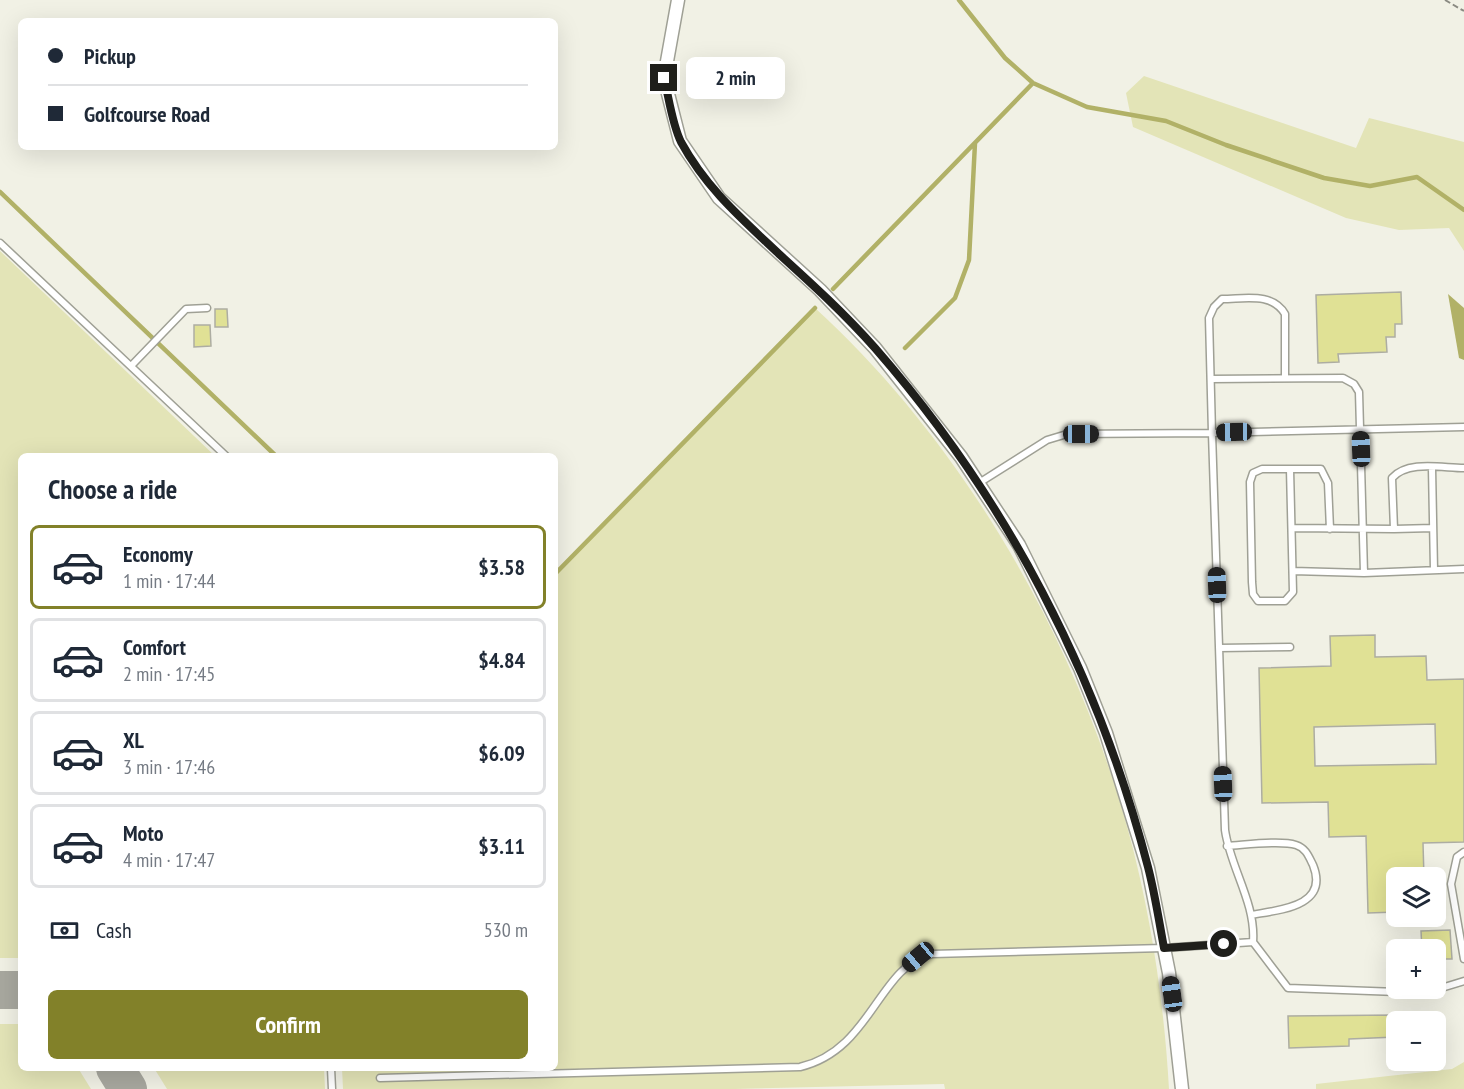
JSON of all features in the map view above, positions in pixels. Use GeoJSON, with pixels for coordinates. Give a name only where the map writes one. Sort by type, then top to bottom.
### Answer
{"type":"FeatureCollection","features":[{"type":"Feature","properties":{"kind":"street"},"geometry":{"type":"LineString","coordinates":[[678,0],[664,78],[680,141],[719,198],[820,290],[875,348],[961,457],[1018,545],[1045,593],[1102,722],[1148,868],[1178,1036],[1182,1089]]}},
{"type":"Feature","properties":{"kind":"lane"},"geometry":{"type":"LineString","coordinates":[[0,243],[223,453]]}},
{"type":"Feature","properties":{"kind":"lane"},"geometry":{"type":"LineString","coordinates":[[1286,378],[1286,314],[1280,305],[1270,299],[1222,299],[1214,307],[1209,318],[1227,846],[1251,915],[1253,942],[1288,988],[1425,993],[1464,981]]}},
{"type":"Feature","properties":{"kind":"lane"},"geometry":{"type":"LineString","coordinates":[[130,366],[186,309],[207,308]]}},
{"type":"Feature","properties":{"kind":"lane"},"geometry":{"type":"LineString","coordinates":[[1211,379],[1343,378],[1354,384],[1359,392],[1364,573]]}},
{"type":"Feature","properties":{"kind":"lane"},"geometry":{"type":"LineString","coordinates":[[978,483],[1047,441],[1067,434],[1464,427]]}},
{"type":"Feature","properties":{"kind":"lane"},"geometry":{"type":"LineString","coordinates":[[1394,529],[1392,478],[1408,468],[1464,468]]}},
{"type":"Feature","properties":{"kind":"lane"},"geometry":{"type":"LineString","coordinates":[[1432,468],[1434,570]]}},
{"type":"Feature","properties":{"kind":"lane"},"geometry":{"type":"LineString","coordinates":[[1290,469],[1293,592],[1290,598],[1258,601],[1253,594],[1252,582],[1250,482],[1253,473],[1262,469],[1290,469],[1321,469],[1328,483],[1330,529]]}},
{"type":"Feature","properties":{"kind":"lane"},"geometry":{"type":"LineString","coordinates":[[1293,528],[1432,528]]}},
{"type":"Feature","properties":{"kind":"lane"},"geometry":{"type":"LineString","coordinates":[[1293,571],[1364,573],[1464,569]]}},
{"type":"Feature","properties":{"kind":"lane"},"geometry":{"type":"LineString","coordinates":[[1219,648],[1290,647]]}},
{"type":"Feature","properties":{"kind":"lane"},"geometry":{"type":"LineString","coordinates":[[1227,846],[1296,844],[1307,851],[1316,872],[1314,892],[1307,901],[1251,915]]}},
{"type":"Feature","properties":{"kind":"lane"},"geometry":{"type":"LineString","coordinates":[[1464,852],[1457,857],[1450,884],[1464,959]]}},
{"type":"Feature","properties":{"kind":"lane"},"geometry":{"type":"LineString","coordinates":[[380,1078],[800,1067],[832,1054],[851,1039],[903,969],[918,957],[932,954],[1164,948],[1253,942]]}},
{"type":"Feature","properties":{"kind":"lane"},"geometry":{"type":"LineString","coordinates":[[331,1071],[332,1089]]}},
{"type":"Feature","properties":{"kind":"path"},"geometry":{"type":"LineString","coordinates":[[1445,0],[1464,11]]}},
{"type":"Feature","properties":{"kind":"green space"},"geometry":{"type":"Polygon","coordinates":[[[1144,76],[1356,148],[1369,118],[1464,142],[1464,251],[1449,228],[1399,230],[1346,218],[1133,127],[1126,93],[1144,76]]]}},
{"type":"Feature","properties":{"kind":"green space"},"geometry":{"type":"Polygon","coordinates":[[[0,251],[212,453],[18,453],[18,958],[0,958],[0,251]]]}},
{"type":"Feature","properties":{"kind":"green space"},"geometry":{"type":"Polygon","coordinates":[[[815,308],[869,361],[919,419],[965,482],[1007,547],[1045,616],[1078,686],[1105,758],[1136,862],[1155,958],[1164,1024],[1169,1089],[945,1089],[944,1084],[735,1089],[343,1089],[342,1071],[558,1071],[558,571],[815,308]]]}},
{"type":"Feature","properties":{"kind":"green space"},"geometry":{"type":"Polygon","coordinates":[[[0,1024],[18,1024],[18,1071],[80,1071],[91,1089],[0,1089],[0,1024]]]}},
{"type":"Feature","properties":{"kind":"green space"},"geometry":{"type":"Polygon","coordinates":[[[1464,1062],[1464,1089],[1316,1089],[1316,1084],[1452,1069],[1464,1062]]]}},
{"type":"Feature","properties":{"kind":"green space"},"geometry":{"type":"Polygon","coordinates":[[[156,1071],[324,1071],[325,1089],[167,1089],[156,1071]]]}},
{"type":"Feature","properties":{"kind":"shaded area"},"geometry":{"type":"Polygon","coordinates":[[[1448,294],[1464,308],[1464,360],[1459,358],[1448,294]]]}},
{"type":"Feature","properties":{"kind":"building"},"geometry":{"type":"Polygon","coordinates":[[[1401,292],[1402,324],[1395,324],[1395,337],[1386,337],[1387,352],[1338,354],[1339,362],[1318,363],[1316,295],[1401,292]]]}},
{"type":"Feature","properties":{"kind":"building"},"geometry":{"type":"Polygon","coordinates":[[[215,309],[227,309],[228,327],[215,327],[215,309]]]}},
{"type":"Feature","properties":{"kind":"building"},"geometry":{"type":"Polygon","coordinates":[[[194,325],[210,325],[211,346],[194,347],[194,325]]]}},
{"type":"Feature","properties":{"kind":"building"},"geometry":{"type":"Polygon","coordinates":[[[1375,635],[1375,657],[1426,656],[1427,680],[1464,679],[1464,842],[1423,843],[1424,867],[1386,867],[1386,912],[1368,913],[1366,836],[1329,837],[1328,802],[1262,803],[1259,668],[1331,666],[1330,636],[1375,635]],[[1435,724],[1314,727],[1315,766],[1436,764],[1435,724]]]}},
{"type":"Feature","properties":{"kind":"building"},"geometry":{"type":"Polygon","coordinates":[[[1450,930],[1452,959],[1446,959],[1446,939],[1421,939],[1421,931],[1450,930]]]}},
{"type":"Feature","properties":{"kind":"building"},"geometry":{"type":"Polygon","coordinates":[[[1386,1015],[1386,1037],[1349,1039],[1349,1046],[1289,1048],[1288,1016],[1386,1015]]]}},
{"type":"Feature","properties":{"kind":"waterway"},"geometry":{"type":"LineString","coordinates":[[959,0],[1005,58],[1033,83],[1087,107],[1166,121],[1226,145],[1324,178],[1370,186],[1417,177],[1464,210]]}},
{"type":"Feature","properties":{"kind":"waterway"},"geometry":{"type":"LineString","coordinates":[[833,289],[1033,83]]}},
{"type":"Feature","properties":{"kind":"waterway"},"geometry":{"type":"LineString","coordinates":[[905,348],[955,298],[969,260],[975,143]]}},
{"type":"Feature","properties":{"kind":"waterway"},"geometry":{"type":"LineString","coordinates":[[0,192],[273,453]]}},
{"type":"Feature","properties":{"kind":"waterway"},"geometry":{"type":"LineString","coordinates":[[558,571],[815,308]]}},
{"type":"Feature","properties":{"kind":"taxiway"},"geometry":{"type":"LineString","coordinates":[[0,990],[18,990]]}},
{"type":"Feature","properties":{"kind":"taxiway"},"geometry":{"type":"LineString","coordinates":[[117,1071],[128,1089]]}},
{"type":"Feature","properties":{"kind":"route"},"geometry":{"type":"LineString","coordinates":[[664,78],[680,141],[719,198],[820,290],[875,348],[961,457],[1018,545],[1045,593],[1080,668],[1106,733],[1148,868],[1164,948],[1224,944]]}}]}
